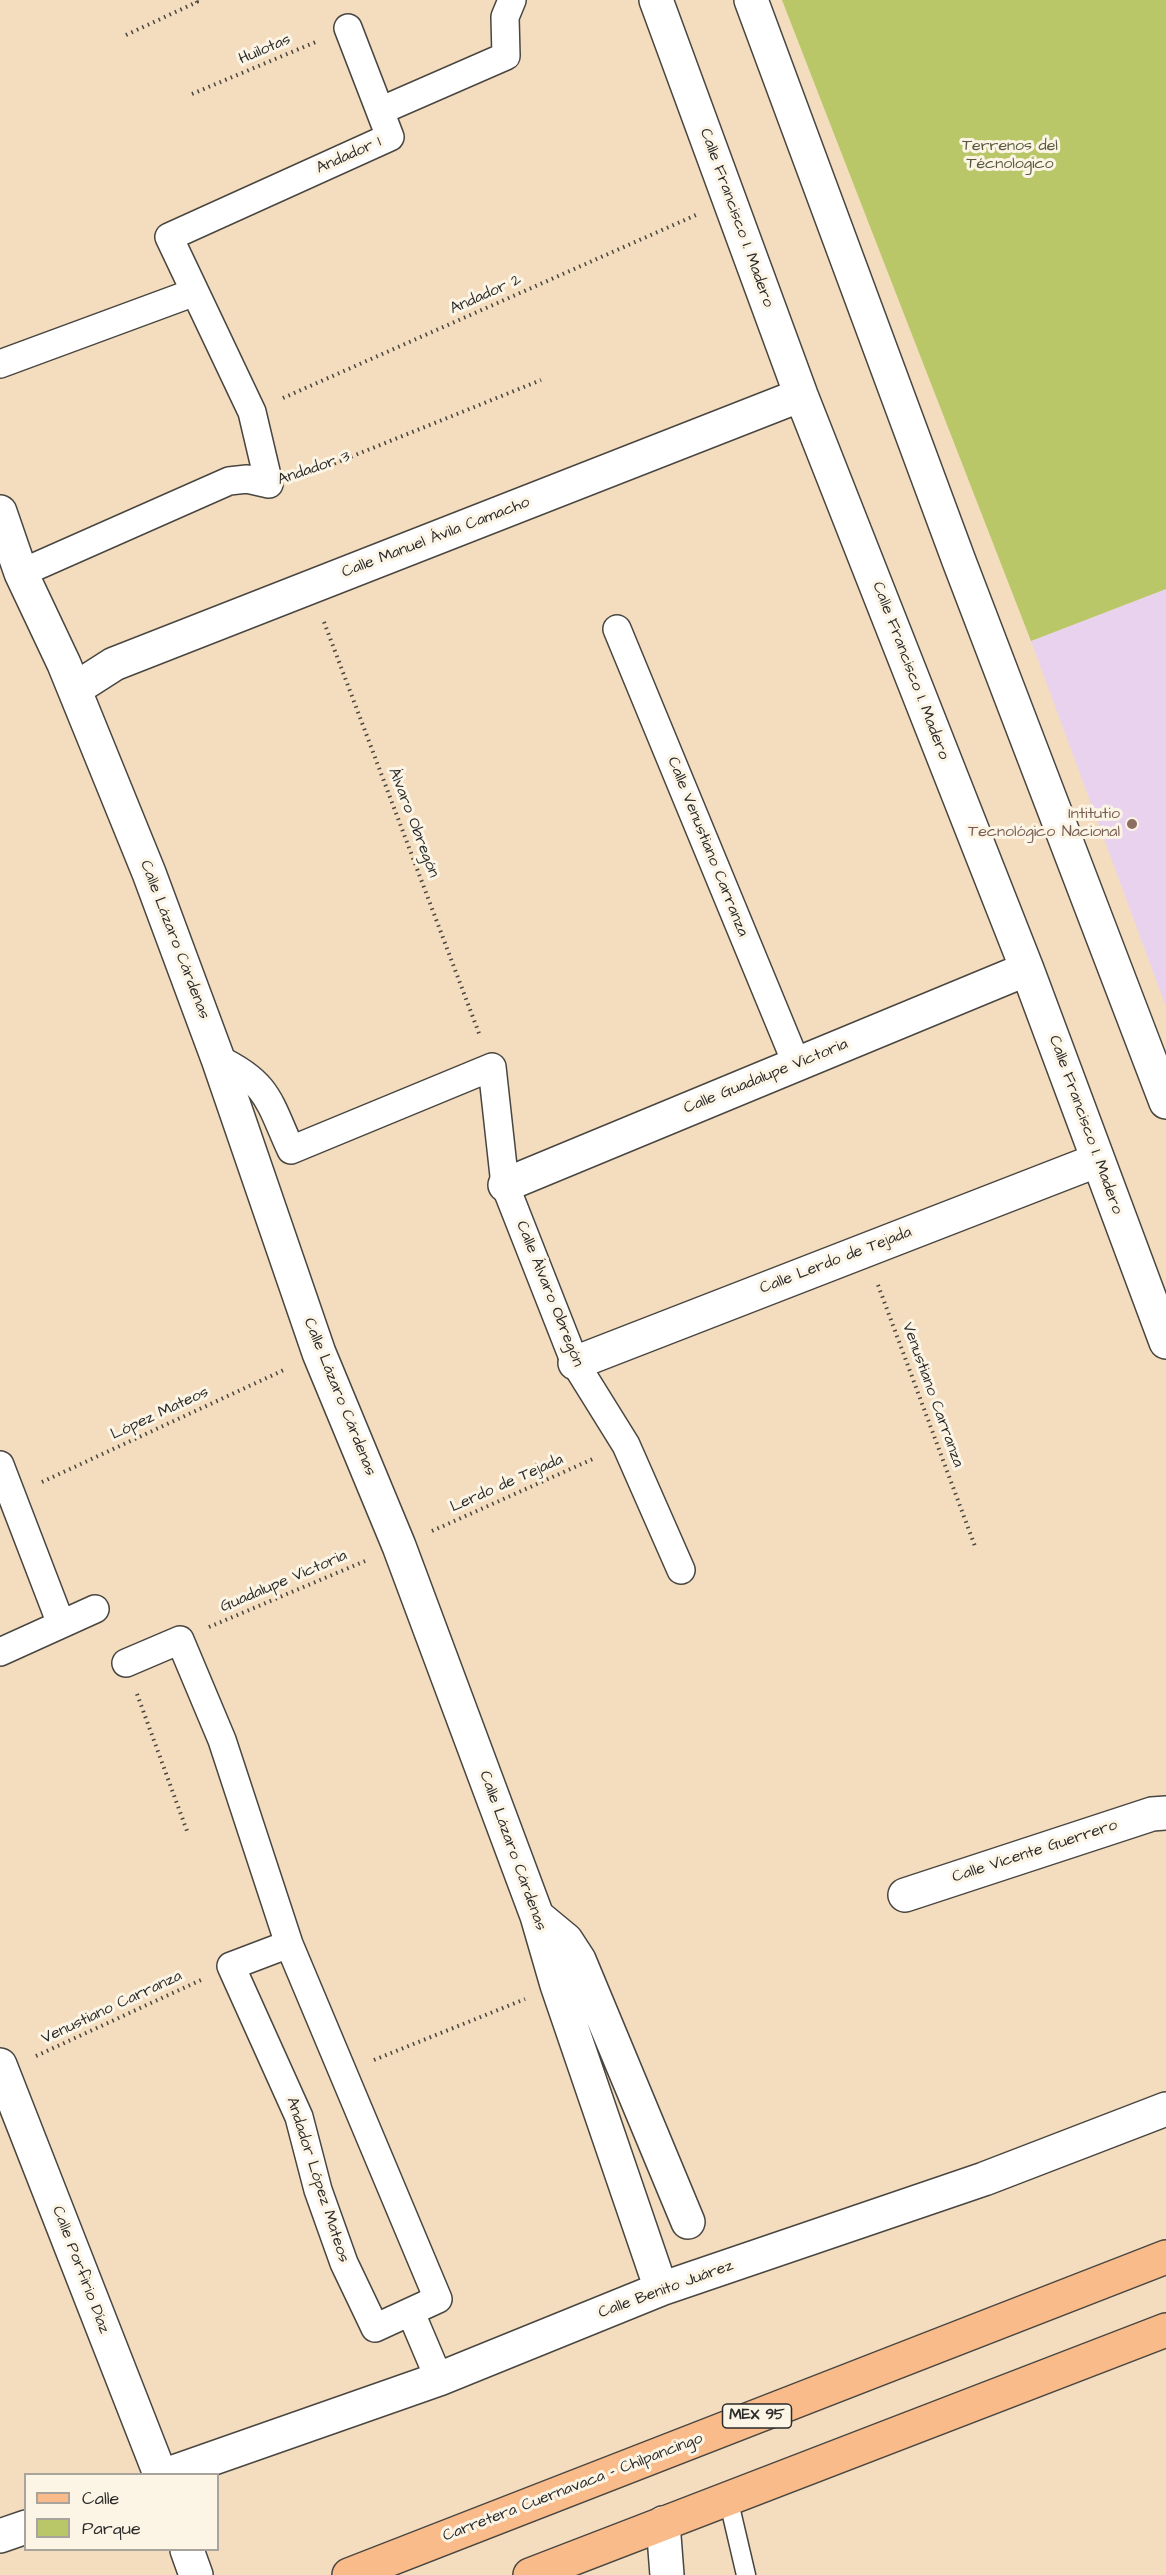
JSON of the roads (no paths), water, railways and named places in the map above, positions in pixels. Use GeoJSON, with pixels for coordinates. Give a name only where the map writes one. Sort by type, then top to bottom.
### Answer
{"type":"FeatureCollection","features":[{"type":"Feature","properties":{"kind":"main road","name":"Carretera Cuernavaca - Chilpancingo"},"geometry":{"type":"LineString","coordinates":[[349,2575],[1166,2257]]}},
{"type":"Feature","properties":{"kind":"main road"},"geometry":{"type":"LineString","coordinates":[[530,2575],[1166,2330]]}},
{"type":"Feature","properties":{"kind":"street","name":"Andador 1"},"geometry":{"type":"LineString","coordinates":[[195,292],[169,237],[390,137],[380,111],[506,56],[505,17],[512,0]]}},
{"type":"Feature","properties":{"kind":"street","name":"Calle Francisco I. Madero"},"geometry":{"type":"LineString","coordinates":[[656,0],[801,395],[1027,969],[1166,1342]]}},
{"type":"Feature","properties":{"kind":"street"},"geometry":{"type":"LineString","coordinates":[[751,0],[955,549],[1166,1102]]}},
{"type":"Feature","properties":{"kind":"street"},"geometry":{"type":"LineString","coordinates":[[348,28],[380,111]]}},
{"type":"Feature","properties":{"kind":"street"},"geometry":{"type":"LineString","coordinates":[[0,364],[195,292]]}},
{"type":"Feature","properties":{"kind":"street","name":"Andador 3"},"geometry":{"type":"LineString","coordinates":[[21,573],[229,481],[247,479],[269,484],[252,412],[195,292]]}},
{"type":"Feature","properties":{"kind":"street","name":"Calle Manuel Ávila Camacho"},"geometry":{"type":"LineString","coordinates":[[75,689],[114,664],[801,395]]}},
{"type":"Feature","properties":{"kind":"street","name":"Calle Lázaro Cárdenas"},"geometry":{"type":"LineString","coordinates":[[0,512],[21,573],[75,689],[149,873],[218,1059],[319,1353],[399,1546],[537,1916],[557,1985],[661,2289]]}},
{"type":"Feature","properties":{"kind":"street","name":"Calle Venustiano Carranza"},"geometry":{"type":"LineString","coordinates":[[617,629],[797,1065]]}},
{"type":"Feature","properties":{"kind":"street","name":"Calle Guadalupe Victoria"},"geometry":{"type":"LineString","coordinates":[[505,1185],[1027,969]]}},
{"type":"Feature","properties":{"kind":"street","name":"Calle Álvaro Obregón"},"geometry":{"type":"LineString","coordinates":[[218,1059],[244,1071],[262,1088],[291,1150],[492,1067],[505,1185],[575,1363],[626,1445],[681,1570]]}},
{"type":"Feature","properties":{"kind":"street","name":"Calle Lerdo de Tejada"},"geometry":{"type":"LineString","coordinates":[[575,1363],[1098,1160]]}},
{"type":"Feature","properties":{"kind":"street"},"geometry":{"type":"LineString","coordinates":[[0,1465],[61,1624]]}},
{"type":"Feature","properties":{"kind":"street"},"geometry":{"type":"LineString","coordinates":[[0,1652],[95,1609]]}},
{"type":"Feature","properties":{"kind":"street"},"geometry":{"type":"LineString","coordinates":[[126,1663],[180,1640],[222,1740],[289,1944],[438,2299],[411,2313],[439,2379]]}},
{"type":"Feature","properties":{"kind":"street","name":"Calle Vicente Guerrero"},"geometry":{"type":"LineString","coordinates":[[905,1895],[1152,1814],[1166,1813]]}},
{"type":"Feature","properties":{"kind":"street"},"geometry":{"type":"LineString","coordinates":[[537,1916],[566,1940],[579,1960],[688,2222]]}},
{"type":"Feature","properties":{"kind":"street","name":"Andador López Mateos"},"geometry":{"type":"LineString","coordinates":[[289,1944],[231,1966],[299,2117],[318,2190],[336,2242],[375,2328],[411,2313]]}},
{"type":"Feature","properties":{"kind":"street","name":"Calle Porfirio Díaz"},"geometry":{"type":"LineString","coordinates":[[1,2068],[158,2473]]}},
{"type":"Feature","properties":{"kind":"street","name":"Calle Benito Juárez"},"geometry":{"type":"LineString","coordinates":[[174,2473],[439,2379],[661,2289],[984,2179],[1166,2109]]}},
{"type":"Feature","properties":{"kind":"street"},"geometry":{"type":"LineString","coordinates":[[663,2523],[667,2575]]}},
{"type":"Feature","properties":{"kind":"street"},"geometry":{"type":"LineString","coordinates":[[0,2536],[24,2528]]}},
{"type":"Feature","properties":{"kind":"street"},"geometry":{"type":"LineString","coordinates":[[187,2551],[196,2575]]}},
{"type":"Feature","properties":{"kind":"lane"},"geometry":{"type":"LineString","coordinates":[[728,2498],[746,2575]]}},
{"type":"Feature","properties":{"kind":"place","name":"Intitutio Tecnológico Nacional"},"geometry":{"type":"Point","coordinates":[1132,824]}},
{"type":"Feature","properties":{"kind":"park label","name":"Terrenos del Técnologico"},"geometry":{"type":"Point","coordinates":[1010,156]}}]}
